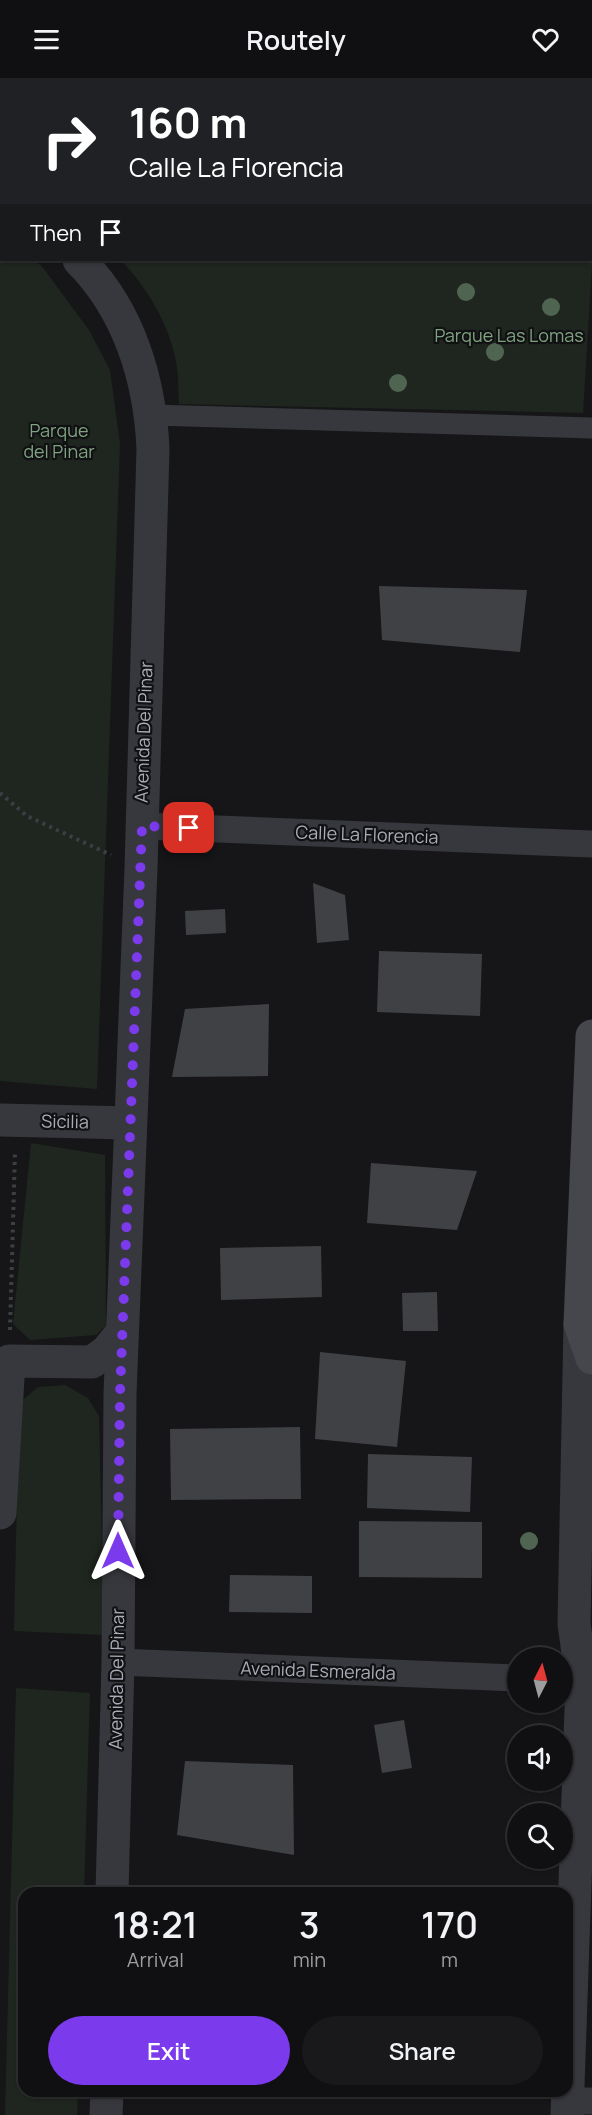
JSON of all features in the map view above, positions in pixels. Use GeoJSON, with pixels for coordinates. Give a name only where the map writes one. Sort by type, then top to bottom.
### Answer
{"type":"FeatureCollection","features":[{"type":"Feature","properties":{"kind":"main road"},"geometry":{"type":"LineString","coordinates":[[592,1036],[580,1324],[592,1358]]}},
{"type":"Feature","properties":{"kind":"street","name":"Avenida Del Pinar"},"geometry":{"type":"LineString","coordinates":[[89,263],[131,339],[145,381],[152,415],[153,449],[141,868],[120,1394],[118,1662],[112,1887]]}},
{"type":"Feature","properties":{"kind":"street"},"geometry":{"type":"LineString","coordinates":[[152,415],[592,428]]}},
{"type":"Feature","properties":{"kind":"street","name":"Calle La Florencia"},"geometry":{"type":"LineString","coordinates":[[142,826],[592,844]]}},
{"type":"Feature","properties":{"kind":"street","name":"Sicilia"},"geometry":{"type":"LineString","coordinates":[[8,1120],[130,1123]]}},
{"type":"Feature","properties":{"kind":"street"},"geometry":{"type":"LineString","coordinates":[[576,2106],[582,1678],[574,1624],[580,1324]]}},
{"type":"Feature","properties":{"kind":"street"},"geometry":{"type":"LineString","coordinates":[[0,1513],[9,1361],[92,1362],[107,1351],[122,1332]]}},
{"type":"Feature","properties":{"kind":"street"},"geometry":{"type":"LineString","coordinates":[[92,1362],[110,1378],[120,1394]]}},
{"type":"Feature","properties":{"kind":"street","name":"Avenida Esmeralda"},"geometry":{"type":"LineString","coordinates":[[118,1662],[507,1678]]}},
{"type":"Feature","properties":{"kind":"street"},"geometry":{"type":"LineString","coordinates":[[106,2115],[107,2097]]}},
{"type":"Feature","properties":{"kind":"path"},"geometry":{"type":"LineString","coordinates":[[0,793],[27,816],[141,868]]}},
{"type":"Feature","properties":{"kind":"path"},"geometry":{"type":"LineString","coordinates":[[8,1120],[9,1361]]}},
{"type":"Feature","properties":{"kind":"green space","name":"Parque del Pinar"},"geometry":{"type":"Polygon","coordinates":[[[0,261],[33,261],[41,265],[89,330],[110,370],[120,444],[97,1089],[0,1081],[0,261]]]}},
{"type":"Feature","properties":{"kind":"green space","name":"Parque Las Lomas"},"geometry":{"type":"Polygon","coordinates":[[[122,261],[592,261],[583,413],[179,404],[177,367],[173,348],[156,307],[140,282],[122,261]]]}},
{"type":"Feature","properties":{"kind":"green space"},"geometry":{"type":"Polygon","coordinates":[[[31,1143],[105,1155],[106,1325],[96,1335],[30,1340],[13,1324],[31,1143]]]}},
{"type":"Feature","properties":{"kind":"green space"},"geometry":{"type":"Polygon","coordinates":[[[65,1385],[88,1398],[99,1416],[104,1635],[14,1631],[19,1403],[38,1387],[65,1385]]]}},
{"type":"Feature","properties":{"kind":"green space"},"geometry":{"type":"Polygon","coordinates":[[[16,1688],[90,1693],[84,1887],[18,1887],[18,2097],[78,2097],[77,2115],[5,2115],[16,1688]]]}},
{"type":"Feature","properties":{"kind":"building"},"geometry":{"type":"Polygon","coordinates":[[[379,586],[527,590],[520,652],[382,640],[379,586]]]}},
{"type":"Feature","properties":{"kind":"building"},"geometry":{"type":"Polygon","coordinates":[[[313,883],[345,895],[349,940],[317,943],[313,883]]]}},
{"type":"Feature","properties":{"kind":"building"},"geometry":{"type":"Polygon","coordinates":[[[225,909],[226,933],[186,935],[185,911],[225,909]]]}},
{"type":"Feature","properties":{"kind":"building"},"geometry":{"type":"Polygon","coordinates":[[[379,951],[482,954],[480,1016],[377,1012],[379,951]]]}},
{"type":"Feature","properties":{"kind":"building"},"geometry":{"type":"Polygon","coordinates":[[[269,1004],[268,1076],[172,1077],[185,1009],[269,1004]]]}},
{"type":"Feature","properties":{"kind":"building"},"geometry":{"type":"Polygon","coordinates":[[[371,1163],[477,1171],[457,1230],[367,1223],[371,1163]]]}},
{"type":"Feature","properties":{"kind":"building"},"geometry":{"type":"Polygon","coordinates":[[[321,1246],[322,1297],[221,1300],[220,1248],[321,1246]]]}},
{"type":"Feature","properties":{"kind":"building"},"geometry":{"type":"Polygon","coordinates":[[[437,1292],[438,1331],[403,1331],[402,1293],[437,1292]]]}},
{"type":"Feature","properties":{"kind":"building"},"geometry":{"type":"Polygon","coordinates":[[[320,1352],[406,1361],[397,1447],[315,1439],[320,1352]]]}},
{"type":"Feature","properties":{"kind":"building"},"geometry":{"type":"Polygon","coordinates":[[[300,1427],[301,1499],[171,1500],[170,1429],[300,1427]]]}},
{"type":"Feature","properties":{"kind":"building"},"geometry":{"type":"Polygon","coordinates":[[[368,1454],[472,1457],[470,1512],[367,1508],[368,1454]]]}},
{"type":"Feature","properties":{"kind":"building"},"geometry":{"type":"Polygon","coordinates":[[[359,1521],[482,1522],[482,1578],[359,1577],[359,1521]]]}},
{"type":"Feature","properties":{"kind":"building"},"geometry":{"type":"Polygon","coordinates":[[[230,1575],[312,1576],[312,1613],[229,1612],[230,1575]]]}},
{"type":"Feature","properties":{"kind":"building"},"geometry":{"type":"Polygon","coordinates":[[[404,1720],[412,1768],[382,1773],[374,1725],[404,1720]]]}},
{"type":"Feature","properties":{"kind":"building"},"geometry":{"type":"Polygon","coordinates":[[[185,1761],[293,1765],[294,1855],[177,1835],[185,1761]]]}},
{"type":"Feature","properties":{"kind":"route"},"geometry":{"type":"LineString","coordinates":[[118,1551],[120,1394],[142,826],[189,828]]}}]}
